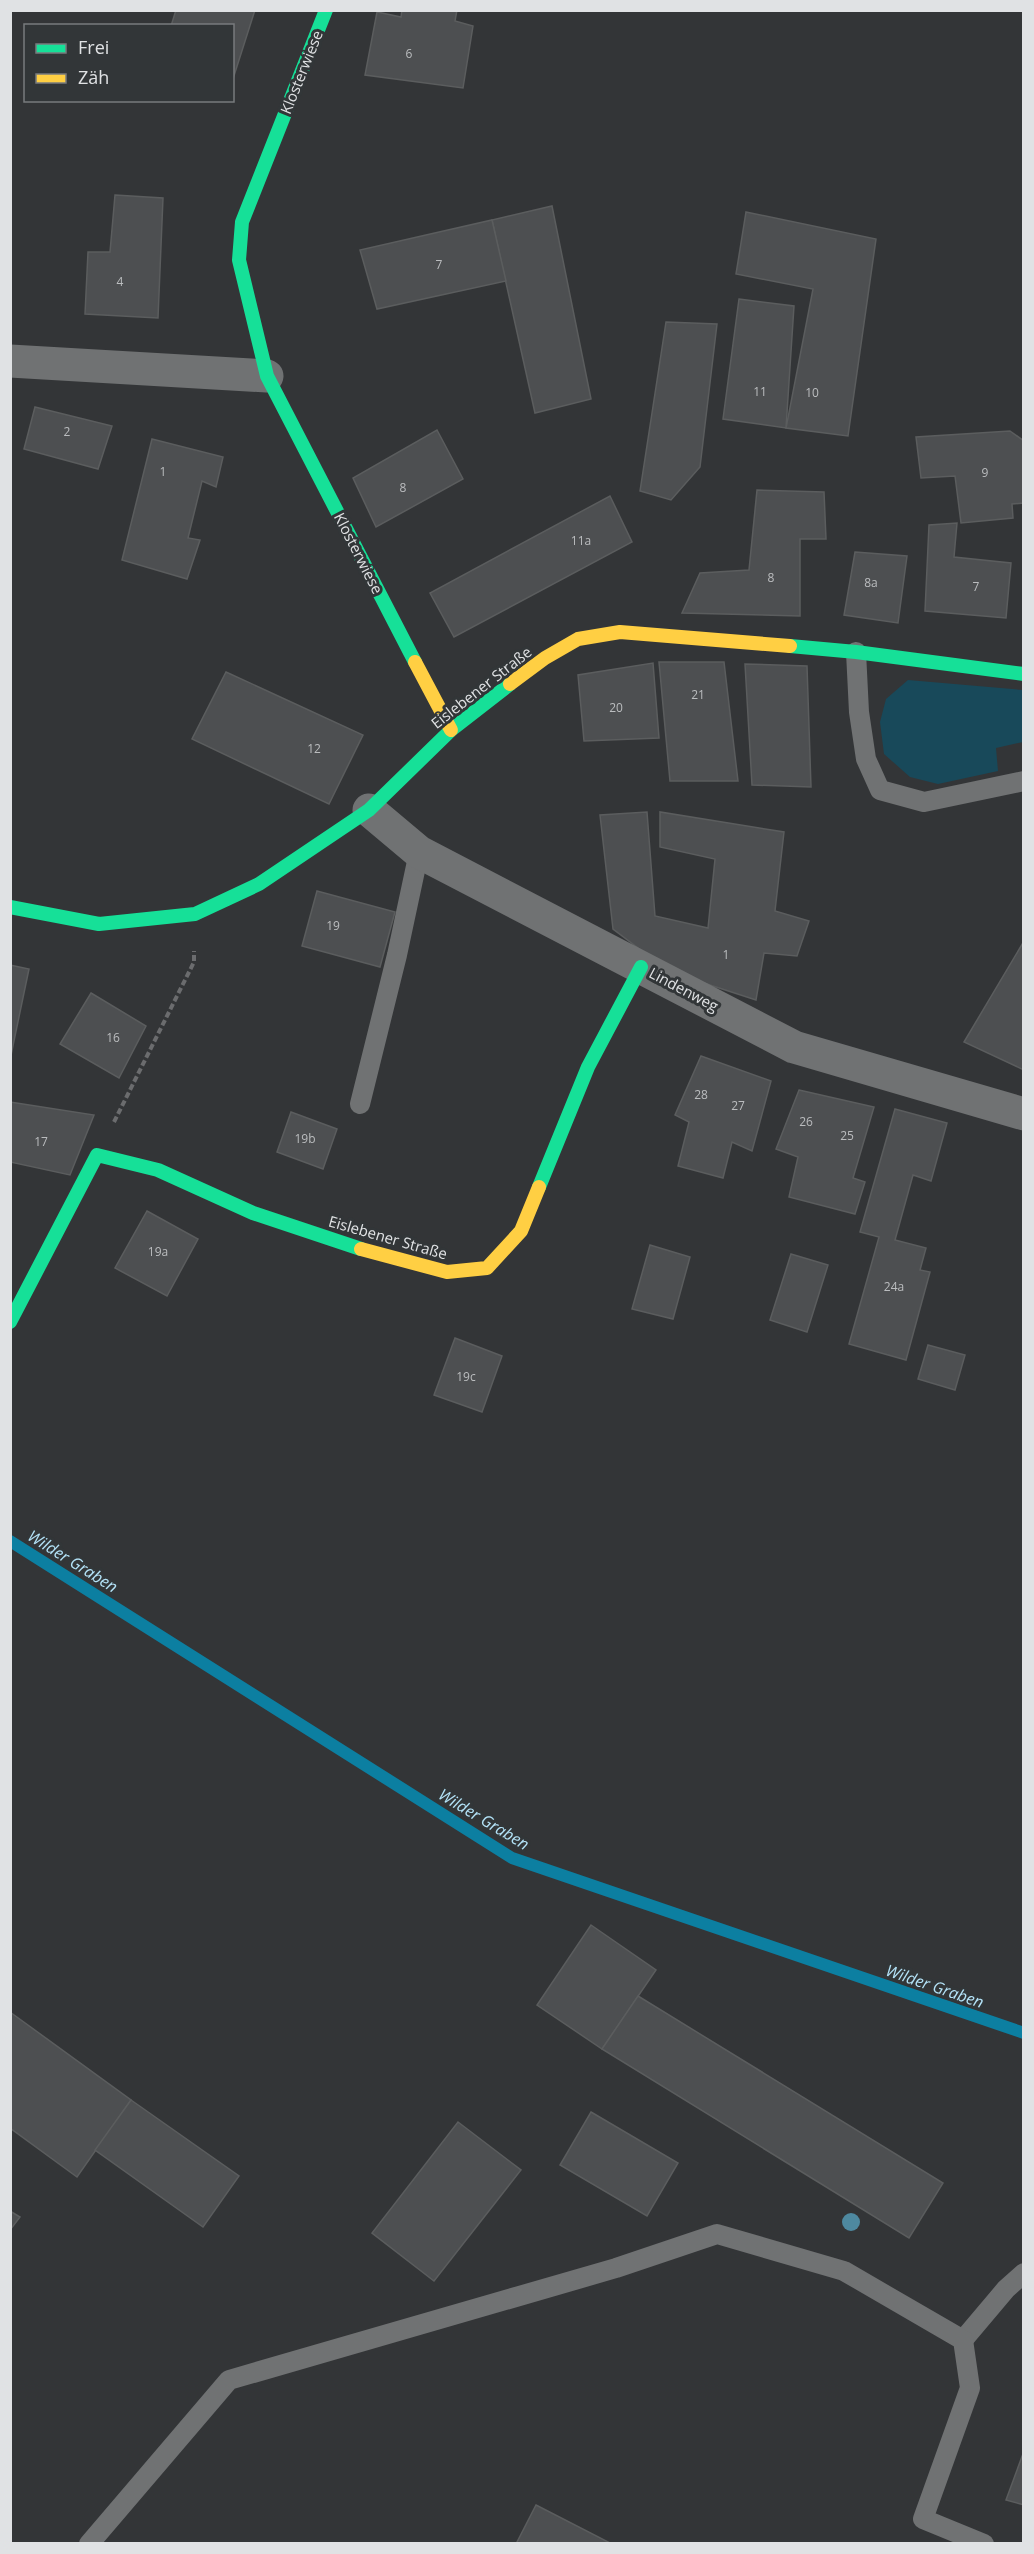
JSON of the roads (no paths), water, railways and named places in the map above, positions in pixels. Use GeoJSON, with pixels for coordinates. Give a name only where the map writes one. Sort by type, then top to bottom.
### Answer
{"type":"FeatureCollection","features":[{"type":"Feature","properties":{"kind":"street","name":"Klosterwiese"},"geometry":{"type":"LineString","coordinates":[[326,10],[242,222],[239,260],[267,376],[451,730]]}},
{"type":"Feature","properties":{"kind":"street"},"geometry":{"type":"LineString","coordinates":[[10,360],[267,376]]}},
{"type":"Feature","properties":{"kind":"street","name":"Eislebener Straße"},"geometry":{"type":"LineString","coordinates":[[10,907],[99,924],[195,914],[259,884],[369,810],[451,730],[545,658],[578,639],[620,632],[856,652],[1023,674]]}},
{"type":"Feature","properties":{"kind":"street","name":"Lindenweg"},"geometry":{"type":"LineString","coordinates":[[369,810],[419,852],[794,1047],[1023,1114]]}},
{"type":"Feature","properties":{"kind":"street","name":"Eislebener Straße"},"geometry":{"type":"LineString","coordinates":[[10,1322],[98,1155],[158,1170],[253,1213],[389,1258],[447,1272],[488,1268],[521,1231],[588,1067],[641,967]]}},
{"type":"Feature","properties":{"kind":"lane"},"geometry":{"type":"LineString","coordinates":[[856,652],[859,712],[866,759],[880,790],[924,802],[1023,781]]}},
{"type":"Feature","properties":{"kind":"lane"},"geometry":{"type":"LineString","coordinates":[[360,1104],[397,955],[419,852]]}},
{"type":"Feature","properties":{"kind":"lane"},"geometry":{"type":"LineString","coordinates":[[90,2544],[230,2380],[616,2268],[717,2234],[844,2271],[963,2340]]}},
{"type":"Feature","properties":{"kind":"lane"},"geometry":{"type":"LineString","coordinates":[[984,2544],[923,2519],[970,2388],[963,2340],[1006,2289],[1023,2273]]}},
{"type":"Feature","properties":{"kind":"waterway","name":"Wilder Graben"},"geometry":{"type":"LineString","coordinates":[[10,1541],[512,1858],[1024,2033]]}}]}
